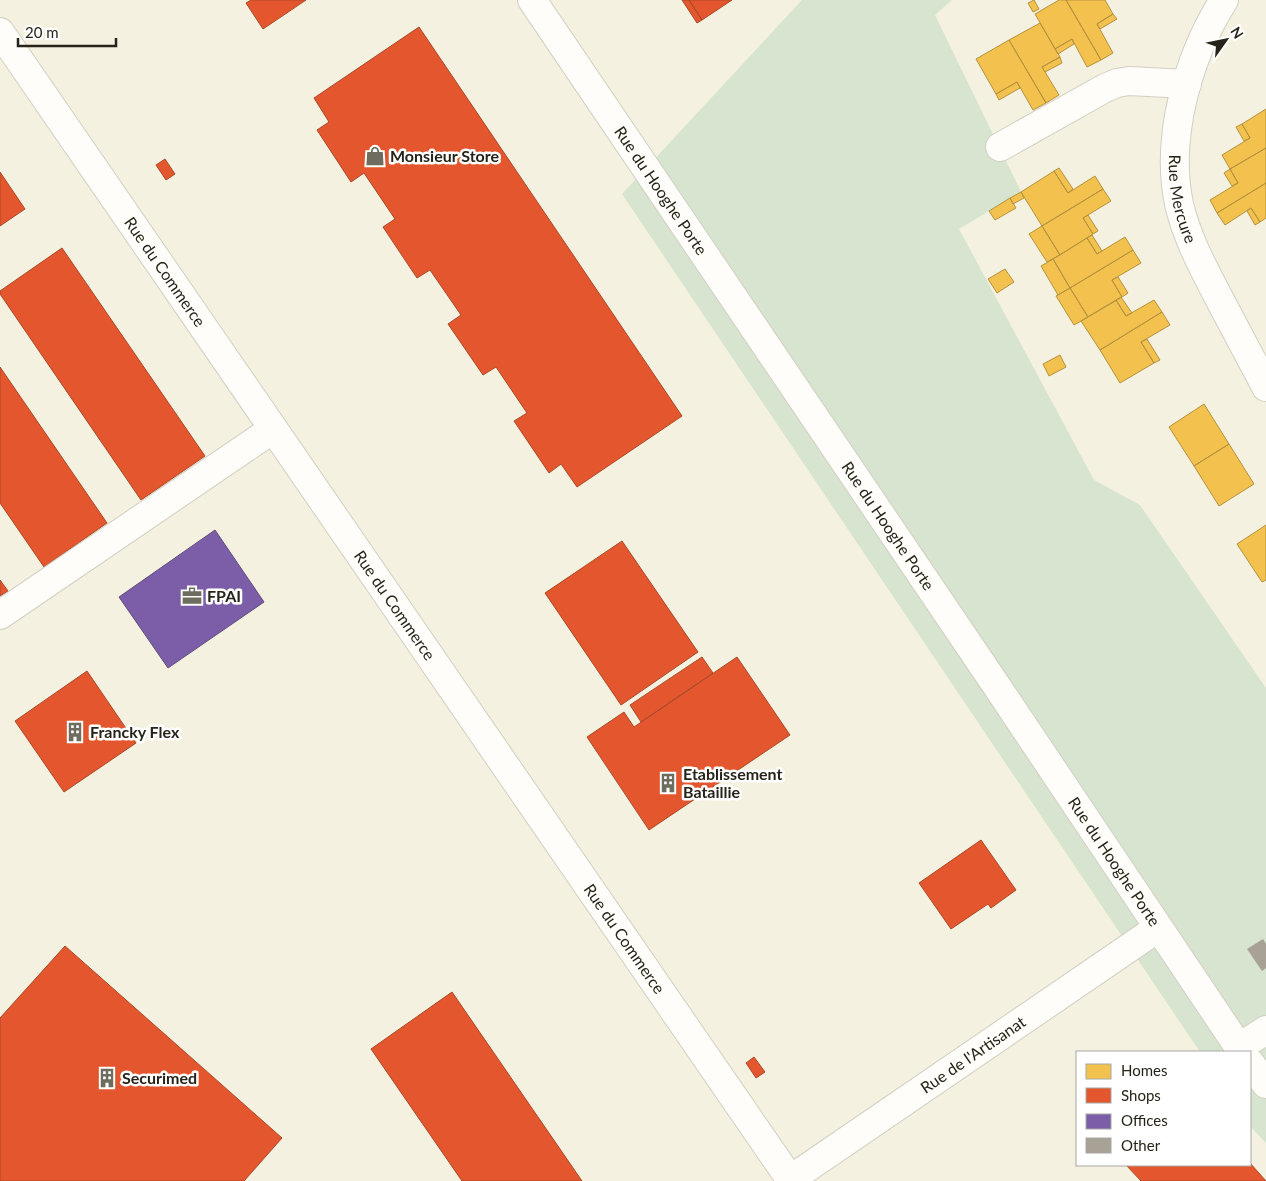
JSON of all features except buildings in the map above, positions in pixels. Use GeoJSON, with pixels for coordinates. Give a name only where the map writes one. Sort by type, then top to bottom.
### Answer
{"type":"FeatureCollection","features":[{"type":"Feature","properties":{"kind":"street","name":"Rue du Hooghe Porte"},"geometry":{"type":"LineString","coordinates":[[532,0],[991,676],[1241,1051]]}},
{"type":"Feature","properties":{"kind":"street","name":"Rue Mercure"},"geometry":{"type":"LineString","coordinates":[[1224,0],[1200,48],[1187,84],[1175,148],[1176,186],[1180,206],[1203,268],[1266,387]]}},
{"type":"Feature","properties":{"kind":"street","name":"Rue du Commerce"},"geometry":{"type":"LineString","coordinates":[[1,37],[274,428],[789,1180]]}},
{"type":"Feature","properties":{"kind":"street"},"geometry":{"type":"LineString","coordinates":[[1000,148],[1117,83],[1129,81],[1187,84]]}},
{"type":"Feature","properties":{"kind":"street"},"geometry":{"type":"LineString","coordinates":[[0,615],[274,428]]}},
{"type":"Feature","properties":{"kind":"street","name":"Rue de l'Artisanat"},"geometry":{"type":"LineString","coordinates":[[789,1180],[1158,928]]}},
{"type":"Feature","properties":{"kind":"street"},"geometry":{"type":"LineString","coordinates":[[1246,1051],[1266,1030]]}},
{"type":"Feature","properties":{"kind":"street","name":"Rue du Hooghe Porte"},"geometry":{"type":"LineString","coordinates":[[1251,1064],[1266,1084]]}},
{"type":"Feature","properties":{"kind":"green space"},"geometry":{"type":"Polygon","coordinates":[[[802,0],[952,0],[935,15],[1021,192],[959,229],[1094,480],[1140,505],[1266,688],[1266,1143],[1251,1127],[1251,1051],[1199,1051],[622,194],[802,0]]]}},
{"type":"Feature","properties":{"kind":"place","name":"Monsieur Store"},"geometry":{"type":"Point","coordinates":[375,156]}},
{"type":"Feature","properties":{"kind":"place","name":"FPAI"},"geometry":{"type":"Point","coordinates":[192,596]}},
{"type":"Feature","properties":{"kind":"place","name":"Francky Flex"},"geometry":{"type":"Point","coordinates":[75,732]}},
{"type":"Feature","properties":{"kind":"place","name":"Etablissement Bataillie"},"geometry":{"type":"Point","coordinates":[668,783]}},
{"type":"Feature","properties":{"kind":"place","name":"Securimed"},"geometry":{"type":"Point","coordinates":[107,1078]}}]}
